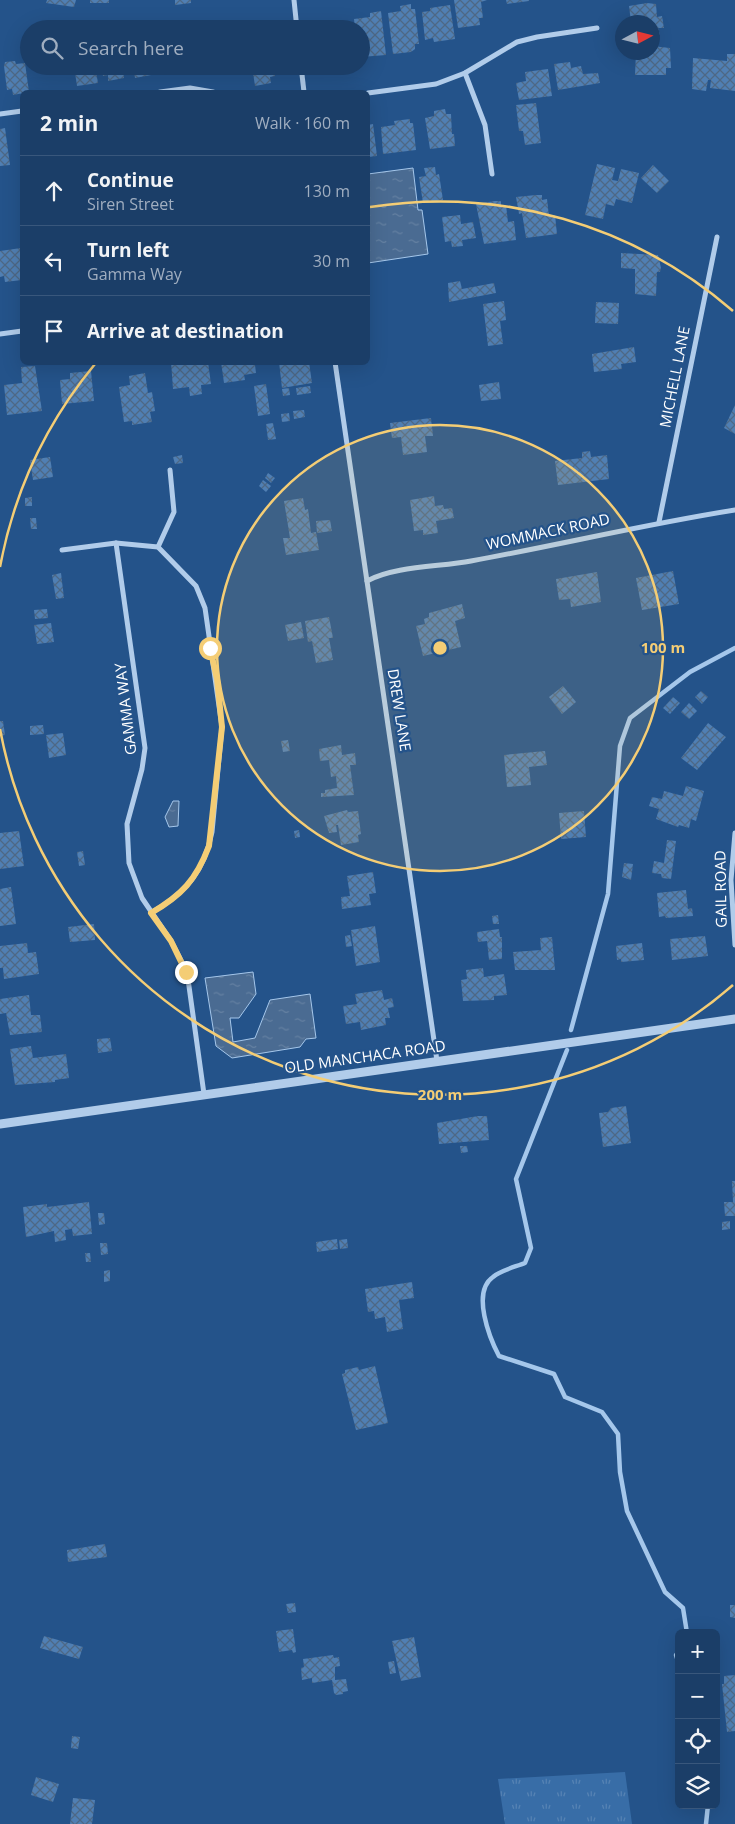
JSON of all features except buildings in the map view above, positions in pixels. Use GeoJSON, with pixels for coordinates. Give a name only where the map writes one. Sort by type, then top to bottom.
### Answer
{"type":"FeatureCollection","features":[{"type":"Feature","properties":{"kind":"street"},"geometry":{"type":"LineString","coordinates":[[294,0],[296,20]]}},
{"type":"Feature","properties":{"kind":"street"},"geometry":{"type":"LineString","coordinates":[[370,94],[436,84],[465,73],[518,42],[537,37],[597,28]]}},
{"type":"Feature","properties":{"kind":"street"},"geometry":{"type":"LineString","coordinates":[[465,73],[485,126],[492,174]]}},
{"type":"Feature","properties":{"kind":"street"},"geometry":{"type":"LineString","coordinates":[[302,75],[304,90]]}},
{"type":"Feature","properties":{"kind":"street"},"geometry":{"type":"LineString","coordinates":[[175,90],[190,88],[202,90]]}},
{"type":"Feature","properties":{"kind":"street"},"geometry":{"type":"LineString","coordinates":[[0,114],[20,111]]}},
{"type":"Feature","properties":{"kind":"street","name":"MICHELL LANE"},"geometry":{"type":"LineString","coordinates":[[659,522],[717,237]]}},
{"type":"Feature","properties":{"kind":"street"},"geometry":{"type":"LineString","coordinates":[[0,334],[20,330]]}},
{"type":"Feature","properties":{"kind":"street","name":"DREW LANE"},"geometry":{"type":"LineString","coordinates":[[335,365],[437,1061]]}},
{"type":"Feature","properties":{"kind":"street"},"geometry":{"type":"LineString","coordinates":[[158,547],[174,512],[170,470]]}},
{"type":"Feature","properties":{"kind":"street","name":"WOMMACK ROAD"},"geometry":{"type":"LineString","coordinates":[[367,581],[382,574],[499,556],[659,522],[735,510]]}},
{"type":"Feature","properties":{"kind":"street"},"geometry":{"type":"LineString","coordinates":[[62,550],[116,543],[158,547],[187,575],[202,596],[217,679],[222,727],[212,832],[203,862],[196,875],[181,893],[151,913]]}},
{"type":"Feature","properties":{"kind":"street","name":"GAMMA WAY"},"geometry":{"type":"LineString","coordinates":[[116,543],[145,748],[142,769],[127,824],[129,863],[151,913],[171,941],[186,972],[204,1094]]}},
{"type":"Feature","properties":{"kind":"street","name":"GAIL ROAD"},"geometry":{"type":"LineString","coordinates":[[735,833],[731,880],[735,945]]}},
{"type":"Feature","properties":{"kind":"street","name":"OLD MANCHACA ROAD"},"geometry":{"type":"LineString","coordinates":[[0,1124],[735,1019]]}},
{"type":"Feature","properties":{"kind":"green space"},"geometry":{"type":"Polygon","coordinates":[[[625,1772],[632,1824],[505,1824],[498,1779],[625,1772]]]}},
{"type":"Feature","properties":{"kind":"water"},"geometry":{"type":"Polygon","coordinates":[[[413,168],[418,210],[422,210],[428,254],[370,263],[370,174],[413,168]]]}},
{"type":"Feature","properties":{"kind":"water"},"geometry":{"type":"Polygon","coordinates":[[[173,801],[179,801],[178,826],[169,827],[165,817],[173,801]]]}},
{"type":"Feature","properties":{"kind":"water"},"geometry":{"type":"Polygon","coordinates":[[[253,972],[256,994],[239,1018],[230,1018],[233,1042],[255,1038],[270,1000],[310,994],[316,1038],[306,1039],[300,1047],[232,1058],[216,1046],[205,978],[253,972]]]}},
{"type":"Feature","properties":{"kind":"waterway"},"geometry":{"type":"LineString","coordinates":[[571,1030],[608,894],[620,746],[630,718],[690,672],[735,648]]}},
{"type":"Feature","properties":{"kind":"waterway"},"geometry":{"type":"LineString","coordinates":[[567,1050],[516,1179],[531,1248],[525,1263],[500,1272],[487,1284],[483,1293],[484,1316],[491,1339],[499,1356],[554,1374],[565,1397],[602,1412],[618,1434],[620,1472],[627,1511],[665,1592],[683,1608],[686,1629]]}},
{"type":"Feature","properties":{"kind":"waterway"},"geometry":{"type":"LineString","coordinates":[[706,1824],[708,1809]]}},
{"type":"Feature","properties":{"kind":"route"},"geometry":{"type":"LineString","coordinates":[[186,972],[171,941],[151,913],[172,901],[181,893],[196,875],[209,846],[222,737],[222,716],[217,679],[210,648]]}}]}
